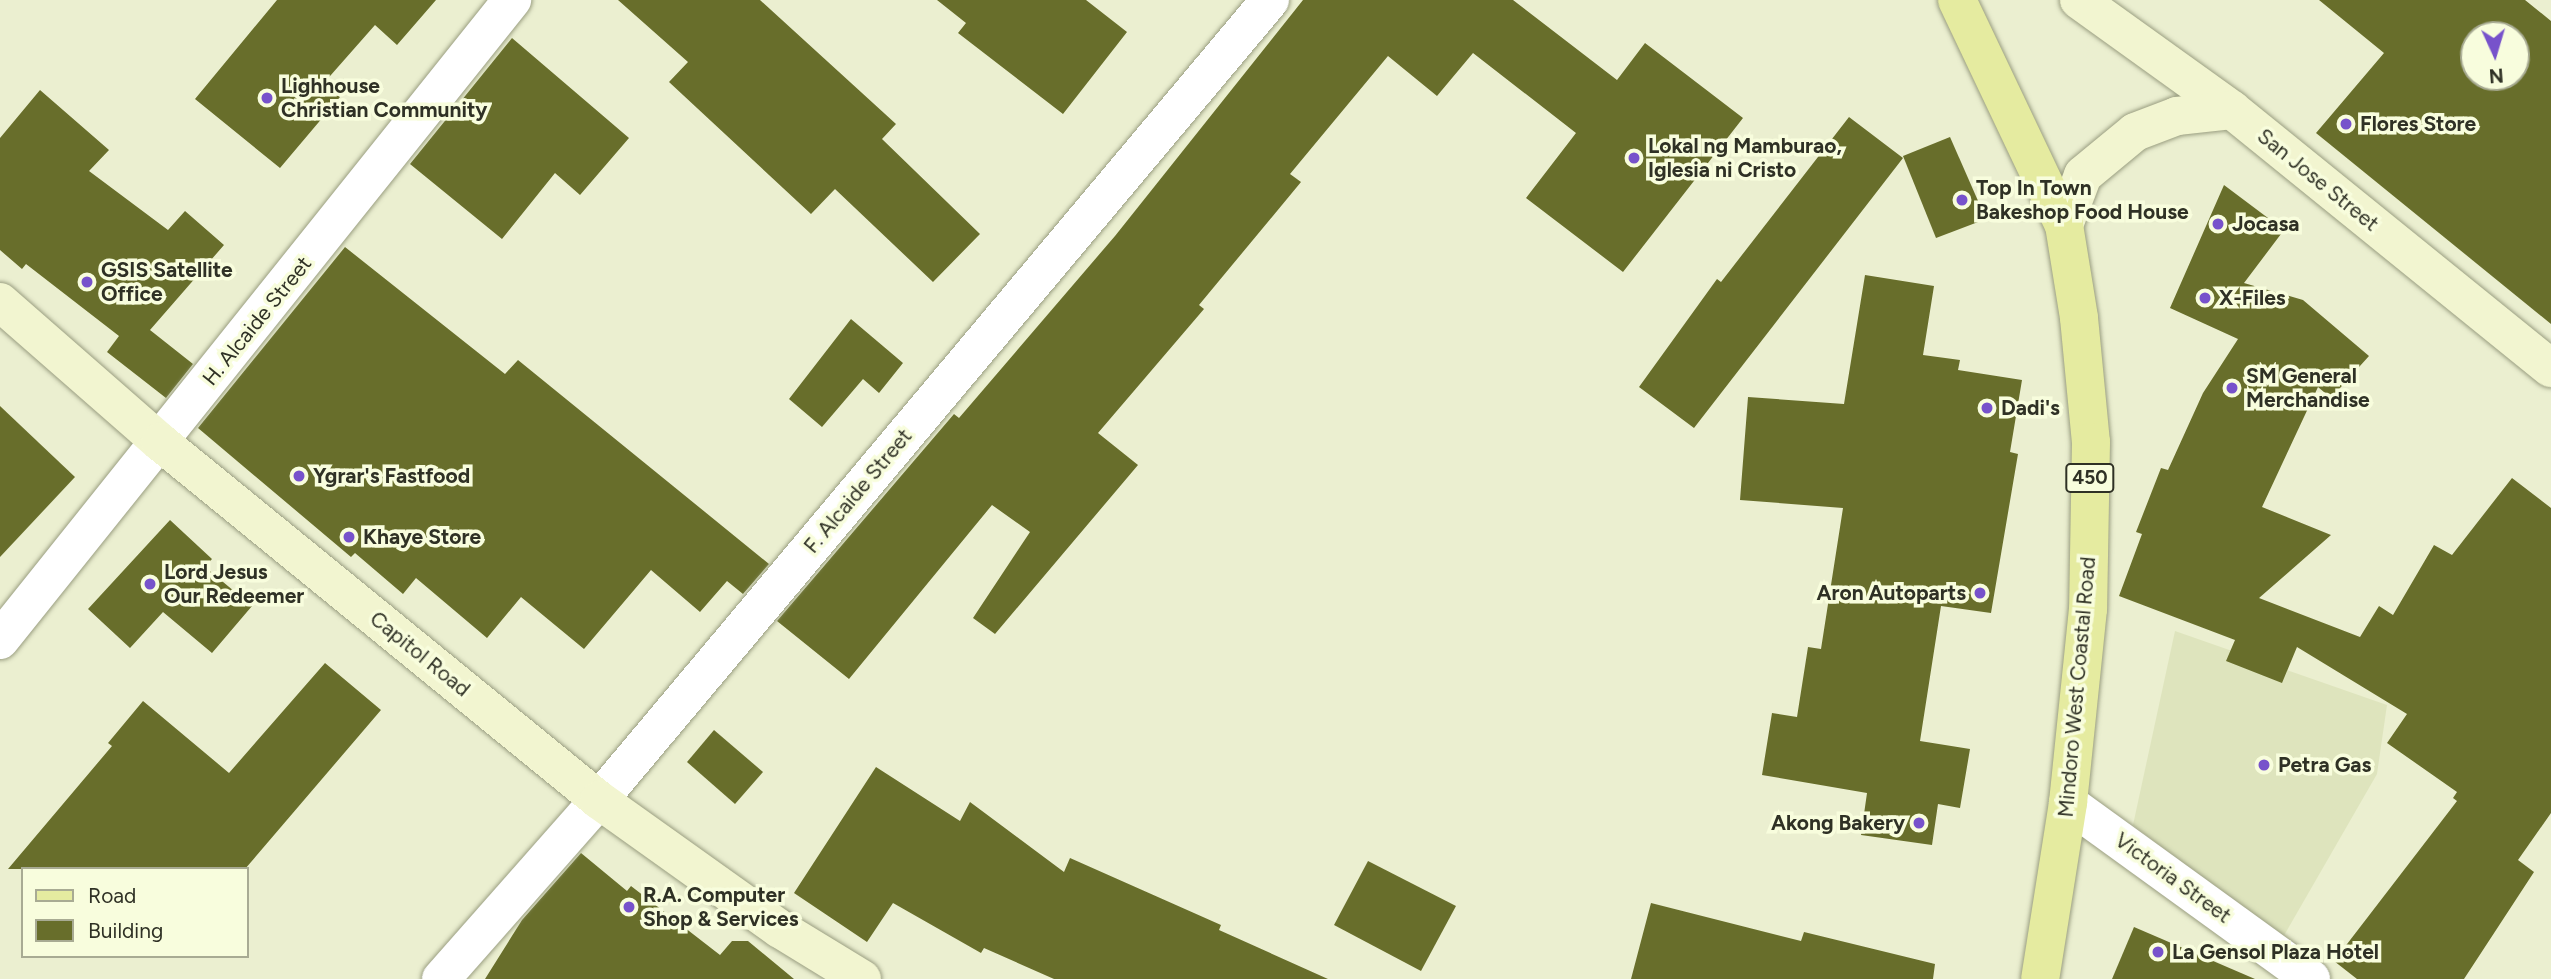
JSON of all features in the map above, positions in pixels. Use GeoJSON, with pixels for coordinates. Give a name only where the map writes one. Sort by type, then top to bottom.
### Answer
{"type":"FeatureCollection","features":[{"type":"Feature","properties":{"kind":"main road","name":"Mindoro West Coastal Road"},"geometry":{"type":"LineString","coordinates":[[1957,0],[2064,225],[2079,318],[2091,442],[2088,609],[2068,803],[2040,979]]}},
{"type":"Feature","properties":{"kind":"street","name":"H. Alcaide Street"},"geometry":{"type":"LineString","coordinates":[[0,640],[512,0]]}},
{"type":"Feature","properties":{"kind":"street","name":"F. Alcaide Street"},"geometry":{"type":"LineString","coordinates":[[441,979],[599,800],[1270,0]]}},
{"type":"Feature","properties":{"kind":"street","name":"San Jose Street"},"geometry":{"type":"LineString","coordinates":[[2079,0],[2232,110],[2551,368]]}},
{"type":"Feature","properties":{"kind":"street"},"geometry":{"type":"LineString","coordinates":[[2064,225],[2083,174],[2136,132],[2177,116],[2232,110]]}},
{"type":"Feature","properties":{"kind":"street","name":"Capitol Road"},"geometry":{"type":"LineString","coordinates":[[0,302],[160,442],[599,800],[780,929],[862,979]]}},
{"type":"Feature","properties":{"kind":"street","name":"Victoria Street"},"geometry":{"type":"LineString","coordinates":[[2068,803],[2311,979]]}},
{"type":"Feature","properties":{"kind":"shaded area"},"geometry":{"type":"Polygon","coordinates":[[[2175,631],[2387,705],[2377,774],[2282,939],[2133,825],[2175,631]]]}},
{"type":"Feature","properties":{"kind":"building"},"geometry":{"type":"Polygon","coordinates":[[[277,0],[436,0],[397,45],[375,25],[323,84],[340,97],[280,168],[195,99],[277,0]]]}},
{"type":"Feature","properties":{"kind":"building"},"geometry":{"type":"Polygon","coordinates":[[[618,0],[760,0],[896,124],[882,139],[980,234],[933,282],[835,189],[811,214],[669,82],[688,62],[618,0]]]}},
{"type":"Feature","properties":{"kind":"building"},"geometry":{"type":"Polygon","coordinates":[[[937,0],[1086,0],[1127,32],[1063,114],[958,33],[966,23],[937,0]]]}},
{"type":"Feature","properties":{"kind":"building"},"geometry":{"type":"Polygon","coordinates":[[[1303,0],[1513,0],[1617,80],[1645,43],[1743,118],[1623,272],[1526,198],[1576,133],[1473,53],[1437,96],[1388,56],[1290,174],[1301,182],[1199,305],[1204,309],[1098,433],[1138,465],[995,634],[973,618],[1030,532],[992,505],[849,679],[777,621],[954,414],[959,418],[1115,236],[1303,0]]]}},
{"type":"Feature","properties":{"kind":"building"},"geometry":{"type":"Polygon","coordinates":[[[2319,0],[2525,0],[2551,21],[2551,324],[2316,133],[2384,53],[2319,0]]]}},
{"type":"Feature","properties":{"kind":"building"},"geometry":{"type":"Polygon","coordinates":[[[512,38],[629,138],[580,195],[555,173],[502,239],[410,164],[512,38]]]}},
{"type":"Feature","properties":{"kind":"building"},"geometry":{"type":"Polygon","coordinates":[[[40,90],[109,150],[89,171],[168,230],[185,211],[224,245],[150,330],[193,364],[166,398],[107,352],[119,336],[26,264],[22,269],[0,250],[0,138],[40,90]]]}},
{"type":"Feature","properties":{"kind":"building"},"geometry":{"type":"Polygon","coordinates":[[[1849,117],[1903,158],[1694,428],[1639,387],[1717,279],[1721,282],[1849,117]]]}},
{"type":"Feature","properties":{"kind":"building"},"geometry":{"type":"Polygon","coordinates":[[[1950,137],[1986,219],[1936,238],[1903,156],[1950,137]]]}},
{"type":"Feature","properties":{"kind":"building"},"geometry":{"type":"Polygon","coordinates":[[[2224,185],[2284,230],[2244,283],[2303,300],[2369,356],[2331,398],[2318,387],[2262,507],[2331,535],[2259,598],[2360,637],[2379,606],[2393,615],[2434,545],[2452,555],[2512,478],[2551,508],[2551,813],[2518,860],[2534,872],[2464,979],[2357,979],[2334,961],[2457,801],[2453,798],[2457,792],[2387,743],[2407,714],[2297,647],[2282,683],[2226,661],[2235,640],[2119,596],[2142,534],[2136,532],[2161,468],[2168,470],[2203,393],[2238,339],[2170,308],[2224,185]]]}},
{"type":"Feature","properties":{"kind":"building"},"geometry":{"type":"Polygon","coordinates":[[[345,247],[505,374],[518,360],[769,564],[743,594],[727,581],[700,612],[651,570],[584,649],[521,597],[487,638],[416,578],[403,594],[355,553],[351,557],[198,428],[345,247]]]}},
{"type":"Feature","properties":{"kind":"building"},"geometry":{"type":"Polygon","coordinates":[[[1865,275],[1934,286],[1923,355],[1960,360],[1958,370],[2022,380],[2010,452],[2018,454],[1991,613],[1941,606],[1920,741],[1970,749],[1960,808],[1938,804],[1932,845],[1861,835],[1867,793],[1762,775],[1772,713],[1797,717],[1808,647],[1821,649],[1843,508],[1740,500],[1748,397],[1844,404],[1865,275]]]}},
{"type":"Feature","properties":{"kind":"building"},"geometry":{"type":"Polygon","coordinates":[[[851,319],[903,363],[879,393],[863,379],[822,427],[789,399],[851,319]]]}},
{"type":"Feature","properties":{"kind":"building"},"geometry":{"type":"Polygon","coordinates":[[[0,406],[75,477],[0,557],[0,406]]]}},
{"type":"Feature","properties":{"kind":"building","name":"Lord Jesus Our Redeemer"},"geometry":{"type":"Polygon","coordinates":[[[170,520],[212,559],[205,567],[252,606],[212,653],[163,612],[130,648],[88,609],[170,520]]]}},
{"type":"Feature","properties":{"kind":"building"},"geometry":{"type":"Polygon","coordinates":[[[325,663],[381,710],[247,867],[8,869],[112,746],[108,743],[143,701],[229,773],[325,663]]]}},
{"type":"Feature","properties":{"kind":"building"},"geometry":{"type":"Polygon","coordinates":[[[714,730],[763,772],[735,804],[687,762],[714,730]]]}},
{"type":"Feature","properties":{"kind":"building"},"geometry":{"type":"Polygon","coordinates":[[[876,767],[960,821],[970,802],[1064,872],[1070,858],[1221,925],[1219,930],[1328,979],[1054,979],[984,948],[981,953],[893,903],[867,942],[794,893],[876,767]]]}},
{"type":"Feature","properties":{"kind":"building"},"geometry":{"type":"Polygon","coordinates":[[[581,853],[627,891],[631,886],[720,955],[732,941],[748,941],[794,979],[485,979],[522,920],[581,853]]]}},
{"type":"Feature","properties":{"kind":"building"},"geometry":{"type":"Polygon","coordinates":[[[1368,861],[1456,906],[1421,971],[1334,925],[1368,861]]]}},
{"type":"Feature","properties":{"kind":"building"},"geometry":{"type":"Polygon","coordinates":[[[1651,903],[1801,941],[1804,932],[1935,964],[1933,979],[1631,979],[1651,903]]]}},
{"type":"Feature","properties":{"kind":"building","name":"La Gensol Plaza Hotel"},"geometry":{"type":"Polygon","coordinates":[[[2134,927],[2255,979],[2112,979],[2134,927]]]}},
{"type":"Feature","properties":{"kind":"place","name":"Lighhouse Christian Community"},"geometry":{"type":"Point","coordinates":[267,98]}},
{"type":"Feature","properties":{"kind":"place","name":"Flores Store"},"geometry":{"type":"Point","coordinates":[2346,124]}},
{"type":"Feature","properties":{"kind":"place","name":"Lokal ng Mamburao, Iglesia ni Cristo"},"geometry":{"type":"Point","coordinates":[1634,158]}},
{"type":"Feature","properties":{"kind":"place","name":"Top In Town Bakeshop Food House"},"geometry":{"type":"Point","coordinates":[1962,200]}},
{"type":"Feature","properties":{"kind":"place","name":"Jocasa"},"geometry":{"type":"Point","coordinates":[2218,224]}},
{"type":"Feature","properties":{"kind":"place","name":"GSIS Satellite Office"},"geometry":{"type":"Point","coordinates":[87,282]}},
{"type":"Feature","properties":{"kind":"place","name":"X-Files"},"geometry":{"type":"Point","coordinates":[2205,298]}},
{"type":"Feature","properties":{"kind":"place","name":"SM General Merchandise"},"geometry":{"type":"Point","coordinates":[2232,388]}},
{"type":"Feature","properties":{"kind":"place","name":"Dadi's"},"geometry":{"type":"Point","coordinates":[1987,408]}},
{"type":"Feature","properties":{"kind":"place","name":"Ygrar's Fastfood"},"geometry":{"type":"Point","coordinates":[299,476]}},
{"type":"Feature","properties":{"kind":"place","name":"Khaye Store"},"geometry":{"type":"Point","coordinates":[349,537]}},
{"type":"Feature","properties":{"kind":"place","name":"Lord Jesus Our Redeemer"},"geometry":{"type":"Point","coordinates":[150,584]}},
{"type":"Feature","properties":{"kind":"place","name":"Aron Autoparts"},"geometry":{"type":"Point","coordinates":[1980,593]}},
{"type":"Feature","properties":{"kind":"place","name":"Petra Gas"},"geometry":{"type":"Point","coordinates":[2264,765]}},
{"type":"Feature","properties":{"kind":"place","name":"Akong Bakery"},"geometry":{"type":"Point","coordinates":[1919,823]}},
{"type":"Feature","properties":{"kind":"place","name":"R.A. Computer Shop & Services"},"geometry":{"type":"Point","coordinates":[629,907]}},
{"type":"Feature","properties":{"kind":"place","name":"La Gensol Plaza Hotel"},"geometry":{"type":"Point","coordinates":[2158,952]}}]}
